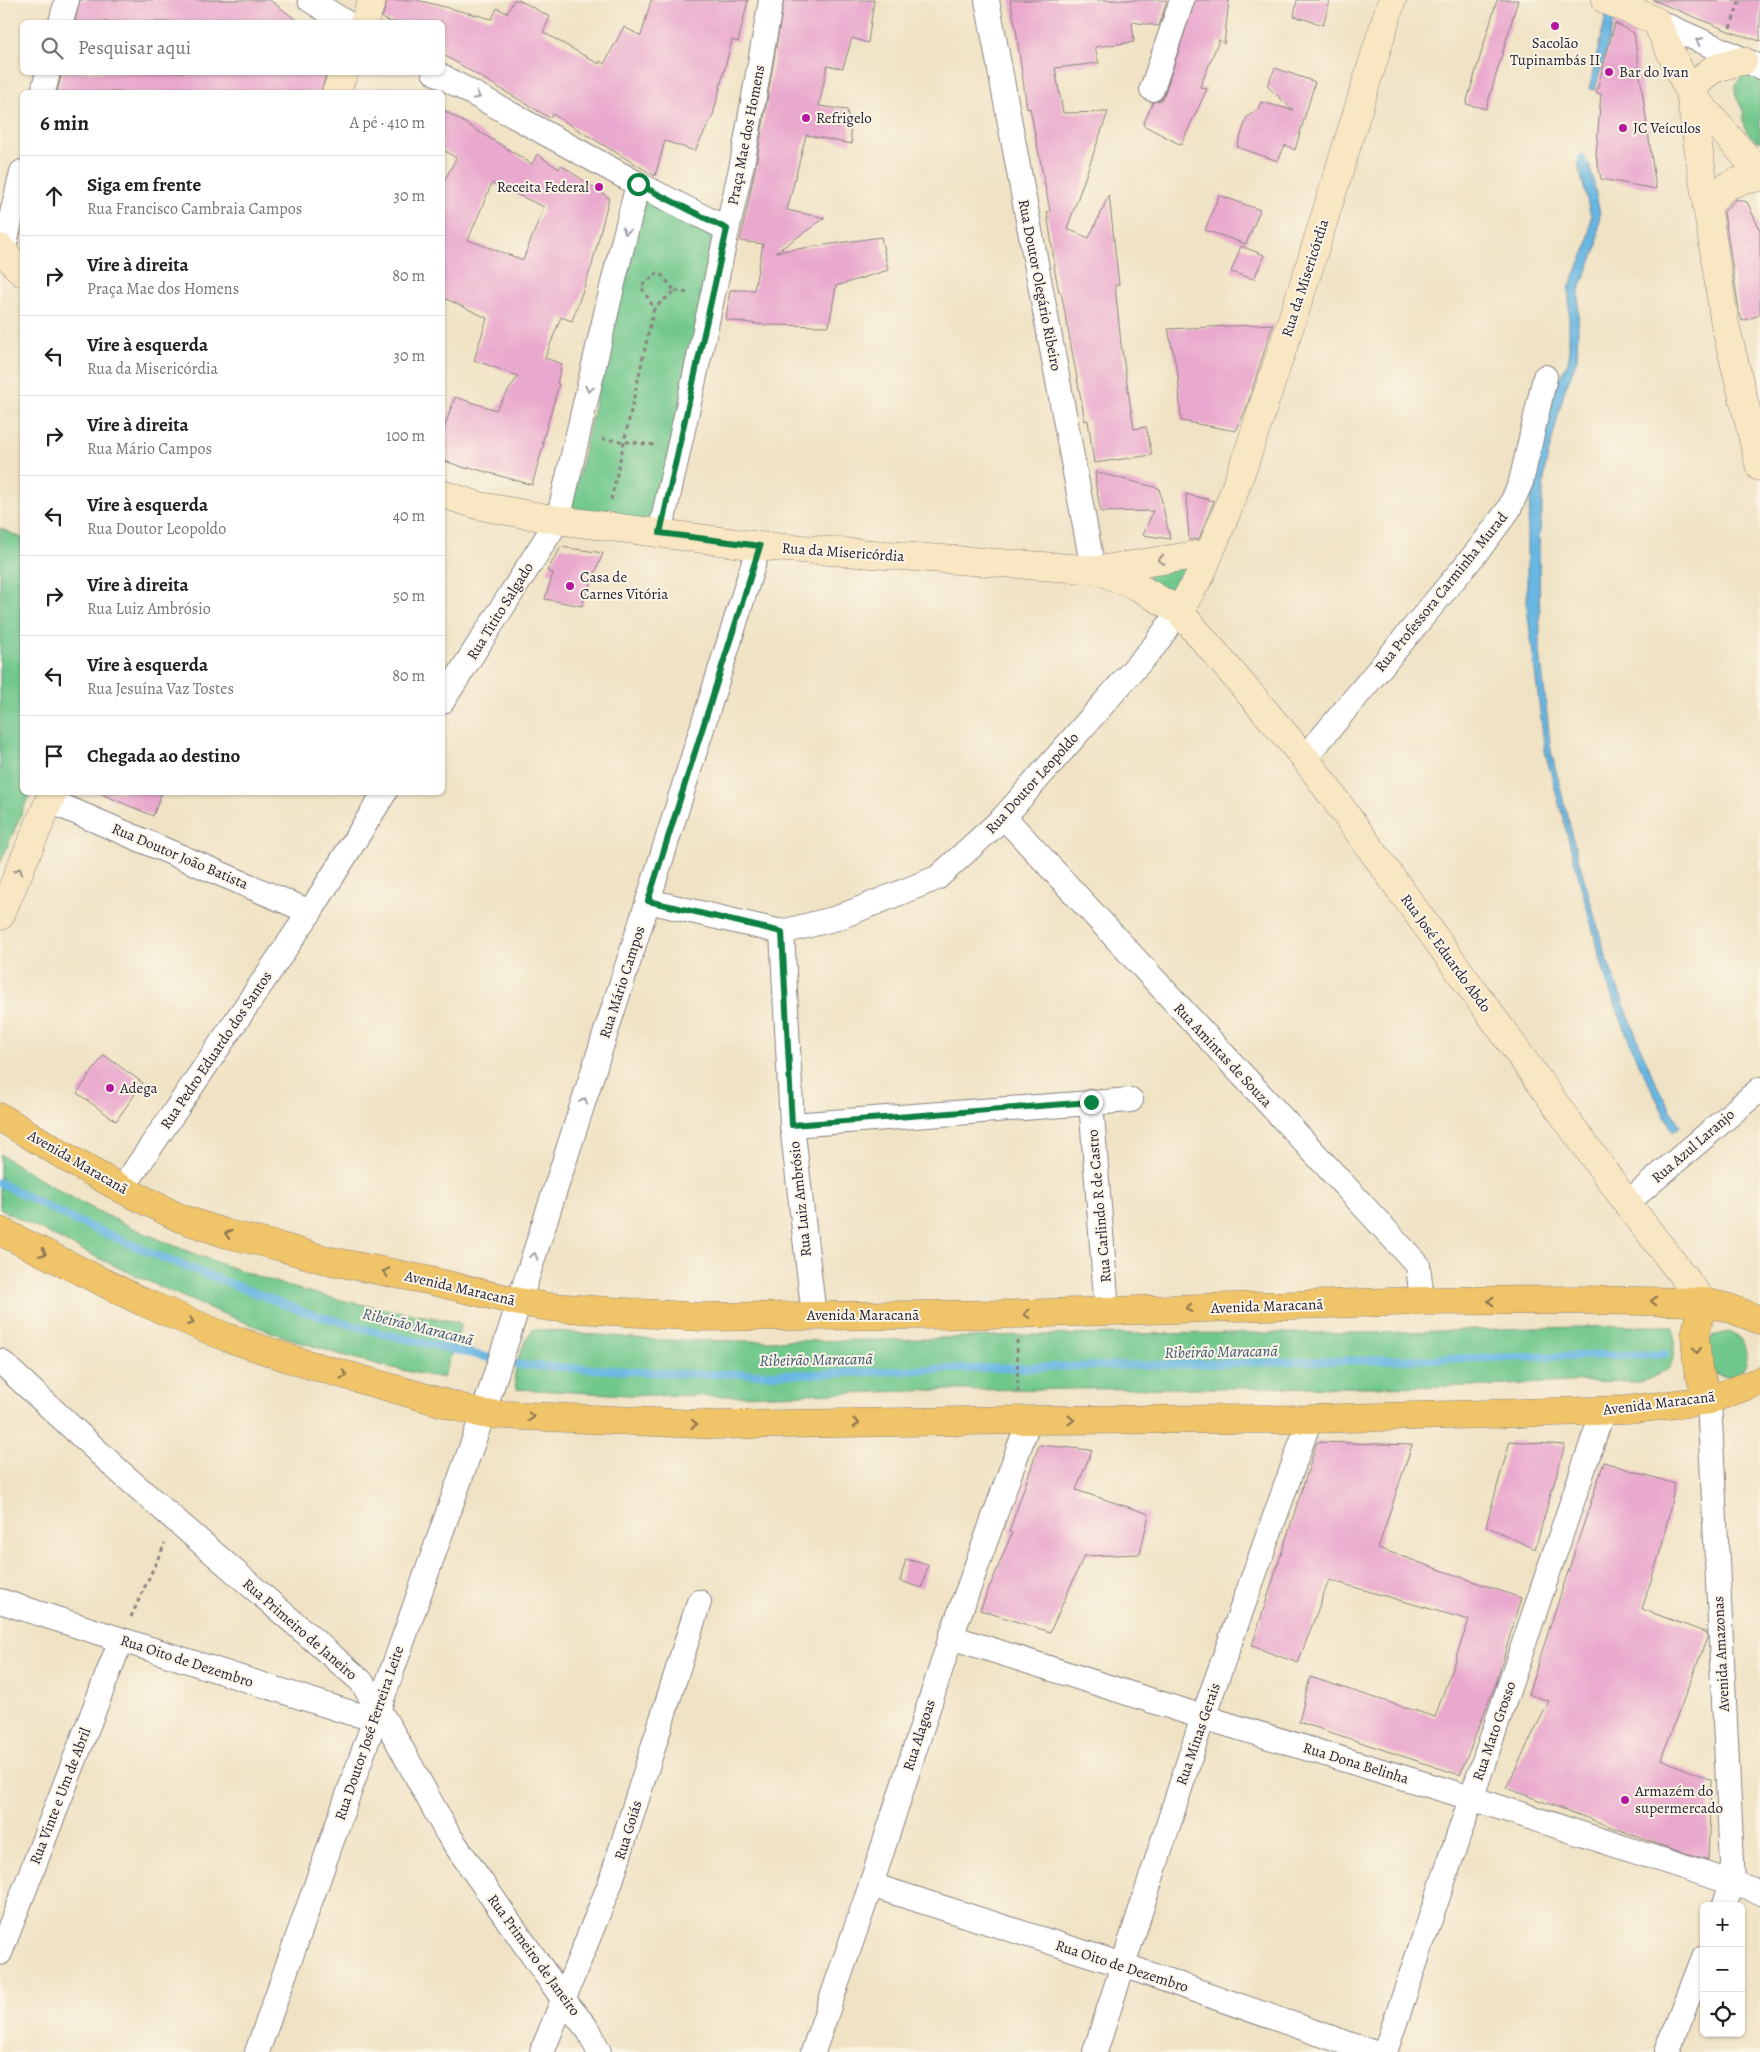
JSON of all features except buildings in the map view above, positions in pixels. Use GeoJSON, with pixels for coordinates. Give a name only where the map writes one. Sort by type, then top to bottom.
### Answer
{"type":"FeatureCollection","features":[{"type":"Feature","properties":{"kind":"main road","name":"Avenida Maracanã"},"geometry":{"type":"LineString","coordinates":[[0,1117],[122,1189],[180,1218],[227,1234],[326,1260],[550,1307],[700,1317],[1017,1314],[1422,1301],[1578,1300],[1703,1302],[1729,1308],[1759,1325]]}},
{"type":"Feature","properties":{"kind":"main road","name":"Avenida Maracanã"},"geometry":{"type":"LineString","coordinates":[[0,1231],[143,1302],[226,1337],[300,1362],[486,1404],[718,1425],[1029,1420],[1310,1419],[1603,1411],[1709,1400],[1759,1378]]}},
{"type":"Feature","properties":{"kind":"main road"},"geometry":{"type":"LineString","coordinates":[[1703,1302],[1695,1336],[1698,1370],[1709,1400]]}},
{"type":"Feature","properties":{"kind":"street"},"geometry":{"type":"LineString","coordinates":[[62,20],[67,0]]}},
{"type":"Feature","properties":{"kind":"street"},"geometry":{"type":"LineString","coordinates":[[310,0],[342,20]]}},
{"type":"Feature","properties":{"kind":"street"},"geometry":{"type":"LineString","coordinates":[[365,20],[372,0]]}},
{"type":"Feature","properties":{"kind":"street","name":"Praça Mae dos Homens"},"geometry":{"type":"LineString","coordinates":[[660,533],[743,159],[771,0]]}},
{"type":"Feature","properties":{"kind":"street","name":"Rua Doutor Olegário Ribeiro"},"geometry":{"type":"LineString","coordinates":[[987,0],[1095,570]]}},
{"type":"Feature","properties":{"kind":"street"},"geometry":{"type":"LineString","coordinates":[[1152,89],[1182,0]]}},
{"type":"Feature","properties":{"kind":"street","name":"Rua da Misericórdia"},"geometry":{"type":"LineString","coordinates":[[1095,570],[1136,586],[1179,611],[1201,574],[1227,511],[1249,450],[1307,274],[1392,0]]}},
{"type":"Feature","properties":{"kind":"street"},"geometry":{"type":"LineString","coordinates":[[1616,4],[1751,64]]}},
{"type":"Feature","properties":{"kind":"street"},"geometry":{"type":"LineString","coordinates":[[1656,21],[1690,93],[1760,173]]}},
{"type":"Feature","properties":{"kind":"street"},"geometry":{"type":"LineString","coordinates":[[1751,64],[1717,67],[1703,75],[1690,93],[1725,324],[1760,467]]}},
{"type":"Feature","properties":{"kind":"street"},"geometry":{"type":"LineString","coordinates":[[44,90],[47,75]]}},
{"type":"Feature","properties":{"kind":"street"},"geometry":{"type":"LineString","coordinates":[[337,90],[343,75]]}},
{"type":"Feature","properties":{"kind":"street"},"geometry":{"type":"LineString","coordinates":[[439,75],[638,184],[727,229]]}},
{"type":"Feature","properties":{"kind":"street"},"geometry":{"type":"LineString","coordinates":[[1734,143],[1760,157]]}},
{"type":"Feature","properties":{"kind":"street"},"geometry":{"type":"LineString","coordinates":[[1707,209],[1715,195],[1724,188],[1741,180],[1760,177]]}},
{"type":"Feature","properties":{"kind":"street"},"geometry":{"type":"LineString","coordinates":[[20,179],[1,250],[20,270]]}},
{"type":"Feature","properties":{"kind":"street"},"geometry":{"type":"LineString","coordinates":[[558,520],[638,184]]}},
{"type":"Feature","properties":{"kind":"street","name":"Rua Professora Carminha Murad"},"geometry":{"type":"LineString","coordinates":[[1305,758],[1480,548],[1510,509],[1521,482],[1545,377]]}},
{"type":"Feature","properties":{"kind":"street","name":"Rua da Misericórdia"},"geometry":{"type":"LineString","coordinates":[[445,495],[480,506],[558,520],[760,546],[1095,570],[1209,553]]}},
{"type":"Feature","properties":{"kind":"street","name":"Rua Titito Salgado"},"geometry":{"type":"LineString","coordinates":[[445,697],[558,520]]}},
{"type":"Feature","properties":{"kind":"street","name":"Rua Mário Campos"},"geometry":{"type":"LineString","coordinates":[[509,1332],[760,546]]}},
{"type":"Feature","properties":{"kind":"street","name":"Rua José Eduardo Abdo"},"geometry":{"type":"LineString","coordinates":[[1179,611],[1305,758],[1627,1203],[1703,1302]]}},
{"type":"Feature","properties":{"kind":"street","name":"Rua Doutor Leopoldo"},"geometry":{"type":"LineString","coordinates":[[648,901],[782,932],[837,918],[937,878],[1004,818],[1155,645],[1179,611]]}},
{"type":"Feature","properties":{"kind":"street"},"geometry":{"type":"LineString","coordinates":[[310,912],[383,795]]}},
{"type":"Feature","properties":{"kind":"street"},"geometry":{"type":"LineString","coordinates":[[0,916],[52,797]]}},
{"type":"Feature","properties":{"kind":"street","name":"Rua Doutor João Batista"},"geometry":{"type":"LineString","coordinates":[[52,797],[310,912]]}},
{"type":"Feature","properties":{"kind":"street","name":"Rua Amintas de Souza"},"geometry":{"type":"LineString","coordinates":[[1004,818],[1418,1265],[1422,1301]]}},
{"type":"Feature","properties":{"kind":"street","name":"Rua Pedro Eduardo dos Santos"},"geometry":{"type":"LineString","coordinates":[[122,1189],[310,912]]}},
{"type":"Feature","properties":{"kind":"street","name":"Rua Luiz Ambrósio"},"geometry":{"type":"LineString","coordinates":[[782,932],[792,1125],[814,1316]]}},
{"type":"Feature","properties":{"kind":"street","name":"Rua Azul Laranjo"},"geometry":{"type":"LineString","coordinates":[[1627,1203],[1698,1140],[1760,1089]]}},
{"type":"Feature","properties":{"kind":"street"},"geometry":{"type":"LineString","coordinates":[[792,1125],[1131,1100]]}},
{"type":"Feature","properties":{"kind":"street","name":"Rua Carlindo R de Castro"},"geometry":{"type":"LineString","coordinates":[[1091,1102],[1107,1311]]}},
{"type":"Feature","properties":{"kind":"street","name":"Rua Doutor José Ferreira Leite"},"geometry":{"type":"LineString","coordinates":[[257,2052],[486,1404],[509,1332]]}},
{"type":"Feature","properties":{"kind":"street","name":"Rua Primeiro de Janeiro"},"geometry":{"type":"LineString","coordinates":[[0,1361],[118,1471],[361,1681],[376,1714],[394,1735],[448,1834],[563,1999],[589,2031],[599,2052]]}},
{"type":"Feature","properties":{"kind":"street","name":"Avenida Amazonas"},"geometry":{"type":"LineString","coordinates":[[1709,1400],[1732,1883],[1725,1902]]}},
{"type":"Feature","properties":{"kind":"street","name":"Rua Mato Grosso"},"geometry":{"type":"LineString","coordinates":[[1385,2052],[1603,1411]]}},
{"type":"Feature","properties":{"kind":"street","name":"Rua Minas Gerais"},"geometry":{"type":"LineString","coordinates":[[1095,2052],[1203,1717],[1310,1419]]}},
{"type":"Feature","properties":{"kind":"street","name":"Rua Alagoas"},"geometry":{"type":"LineString","coordinates":[[813,2052],[871,1885],[951,1637],[1029,1420]]}},
{"type":"Feature","properties":{"kind":"street","name":"Rua Oito de Dezembro"},"geometry":{"type":"LineString","coordinates":[[0,1601],[351,1713],[376,1714]]}},
{"type":"Feature","properties":{"kind":"street","name":"Rua Goiás"},"geometry":{"type":"LineString","coordinates":[[542,2052],[610,1884],[699,1602]]}},
{"type":"Feature","properties":{"kind":"street","name":"Rua Dona Belinha"},"geometry":{"type":"LineString","coordinates":[[951,1637],[1203,1717],[1471,1798],[1760,1892]]}},
{"type":"Feature","properties":{"kind":"street","name":"Rua Vinte e Um de Abril"},"geometry":{"type":"LineString","coordinates":[[0,1952],[121,1640]]}},
{"type":"Feature","properties":{"kind":"street","name":"Rua Oito de Dezembro"},"geometry":{"type":"LineString","coordinates":[[871,1885],[1123,1965],[1372,2052]]}},
{"type":"Feature","properties":{"kind":"street"},"geometry":{"type":"LineString","coordinates":[[1667,2052],[1700,1967]]}},
{"type":"Feature","properties":{"kind":"path"},"geometry":{"type":"LineString","coordinates":[[1727,35],[1740,0]]}},
{"type":"Feature","properties":{"kind":"path"},"geometry":{"type":"LineString","coordinates":[[604,527],[654,308],[675,290],[659,272],[641,286],[654,308]]}},
{"type":"Feature","properties":{"kind":"path"},"geometry":{"type":"LineString","coordinates":[[1017,1331],[1018,1395]]}},
{"type":"Feature","properties":{"kind":"path"},"geometry":{"type":"LineString","coordinates":[[121,1640],[176,1521]]}},
{"type":"Feature","properties":{"kind":"green space"},"geometry":{"type":"Polygon","coordinates":[[[1744,73],[1760,75],[1760,142],[1746,130],[1743,122],[1744,113],[1735,93],[1739,79],[1744,73]]]}},
{"type":"Feature","properties":{"kind":"green space"},"geometry":{"type":"Polygon","coordinates":[[[642,196],[712,235],[704,293],[653,525],[570,513],[642,196]]]}},
{"type":"Feature","properties":{"kind":"green space"},"geometry":{"type":"Polygon","coordinates":[[[0,528],[20,537],[20,795],[29,795],[0,864],[0,528]]]}},
{"type":"Feature","properties":{"kind":"green space"},"geometry":{"type":"Polygon","coordinates":[[[1200,558],[1179,602],[1150,586],[1147,568],[1200,558]]]}},
{"type":"Feature","properties":{"kind":"green space"},"geometry":{"type":"Polygon","coordinates":[[[0,1154],[34,1176],[104,1214],[215,1262],[311,1293],[374,1307],[458,1322],[461,1325],[443,1378],[385,1366],[328,1351],[271,1332],[160,1287],[53,1236],[0,1209],[0,1154]]]}},
{"type":"Feature","properties":{"kind":"green space"},"geometry":{"type":"Polygon","coordinates":[[[1632,1326],[1674,1327],[1674,1357],[1669,1368],[1648,1380],[1639,1382],[1589,1381],[1484,1386],[945,1390],[739,1396],[630,1395],[516,1389],[515,1382],[516,1366],[525,1342],[534,1329],[655,1340],[745,1341],[895,1340],[1021,1335],[1375,1333],[1632,1326]]]}},
{"type":"Feature","properties":{"kind":"green space"},"geometry":{"type":"Polygon","coordinates":[[[1728,1332],[1738,1337],[1747,1353],[1746,1362],[1742,1370],[1735,1375],[1726,1377],[1714,1374],[1704,1348],[1713,1336],[1728,1332]]]}},
{"type":"Feature","properties":{"kind":"water"},"geometry":{"type":"Polygon","coordinates":[[[1609,2],[1618,5],[1595,90],[1589,89],[1609,2]]]}},
{"type":"Feature","properties":{"kind":"water"},"geometry":{"type":"Polygon","coordinates":[[[1578,163],[1590,165],[1600,214],[1597,247],[1579,290],[1577,359],[1564,392],[1545,468],[1539,543],[1540,652],[1551,751],[1574,843],[1607,960],[1655,1082],[1680,1126],[1673,1132],[1636,1058],[1607,983],[1545,751],[1527,607],[1527,533],[1534,464],[1555,388],[1569,359],[1569,288],[1588,244],[1591,216],[1578,163]]]}},
{"type":"Feature","properties":{"kind":"waterway"},"geometry":{"type":"LineString","coordinates":[[1582,158],[1586,173]]}},
{"type":"Feature","properties":{"kind":"waterway","name":"Ribeirão Maracanã"},"geometry":{"type":"LineString","coordinates":[[0,1183],[72,1219],[156,1255],[305,1312],[380,1333],[521,1365],[684,1374],[812,1374],[951,1369],[1665,1354]]}},
{"type":"Feature","properties":{"kind":"place","name":"Sacolão Tupinambás II"},"geometry":{"type":"Point","coordinates":[1555,26]}},
{"type":"Feature","properties":{"kind":"place","name":"Bar do Ivan"},"geometry":{"type":"Point","coordinates":[1609,72]}},
{"type":"Feature","properties":{"kind":"place","name":"Refrigelo"},"geometry":{"type":"Point","coordinates":[806,118]}},
{"type":"Feature","properties":{"kind":"place","name":"JC Veículos"},"geometry":{"type":"Point","coordinates":[1623,128]}},
{"type":"Feature","properties":{"kind":"place","name":"Receita Federal"},"geometry":{"type":"Point","coordinates":[599,187]}},
{"type":"Feature","properties":{"kind":"place","name":"Casa de Carnes Vitória"},"geometry":{"type":"Point","coordinates":[570,586]}},
{"type":"Feature","properties":{"kind":"place","name":"Adega"},"geometry":{"type":"Point","coordinates":[110,1088]}},
{"type":"Feature","properties":{"kind":"place","name":"Armazém do supermercado"},"geometry":{"type":"Point","coordinates":[1625,1800]}},
{"type":"Feature","properties":{"kind":"route"},"geometry":{"type":"LineString","coordinates":[[638,184],[727,229],[660,533],[760,546],[648,901],[782,932],[792,1125],[1091,1102]]}}]}
